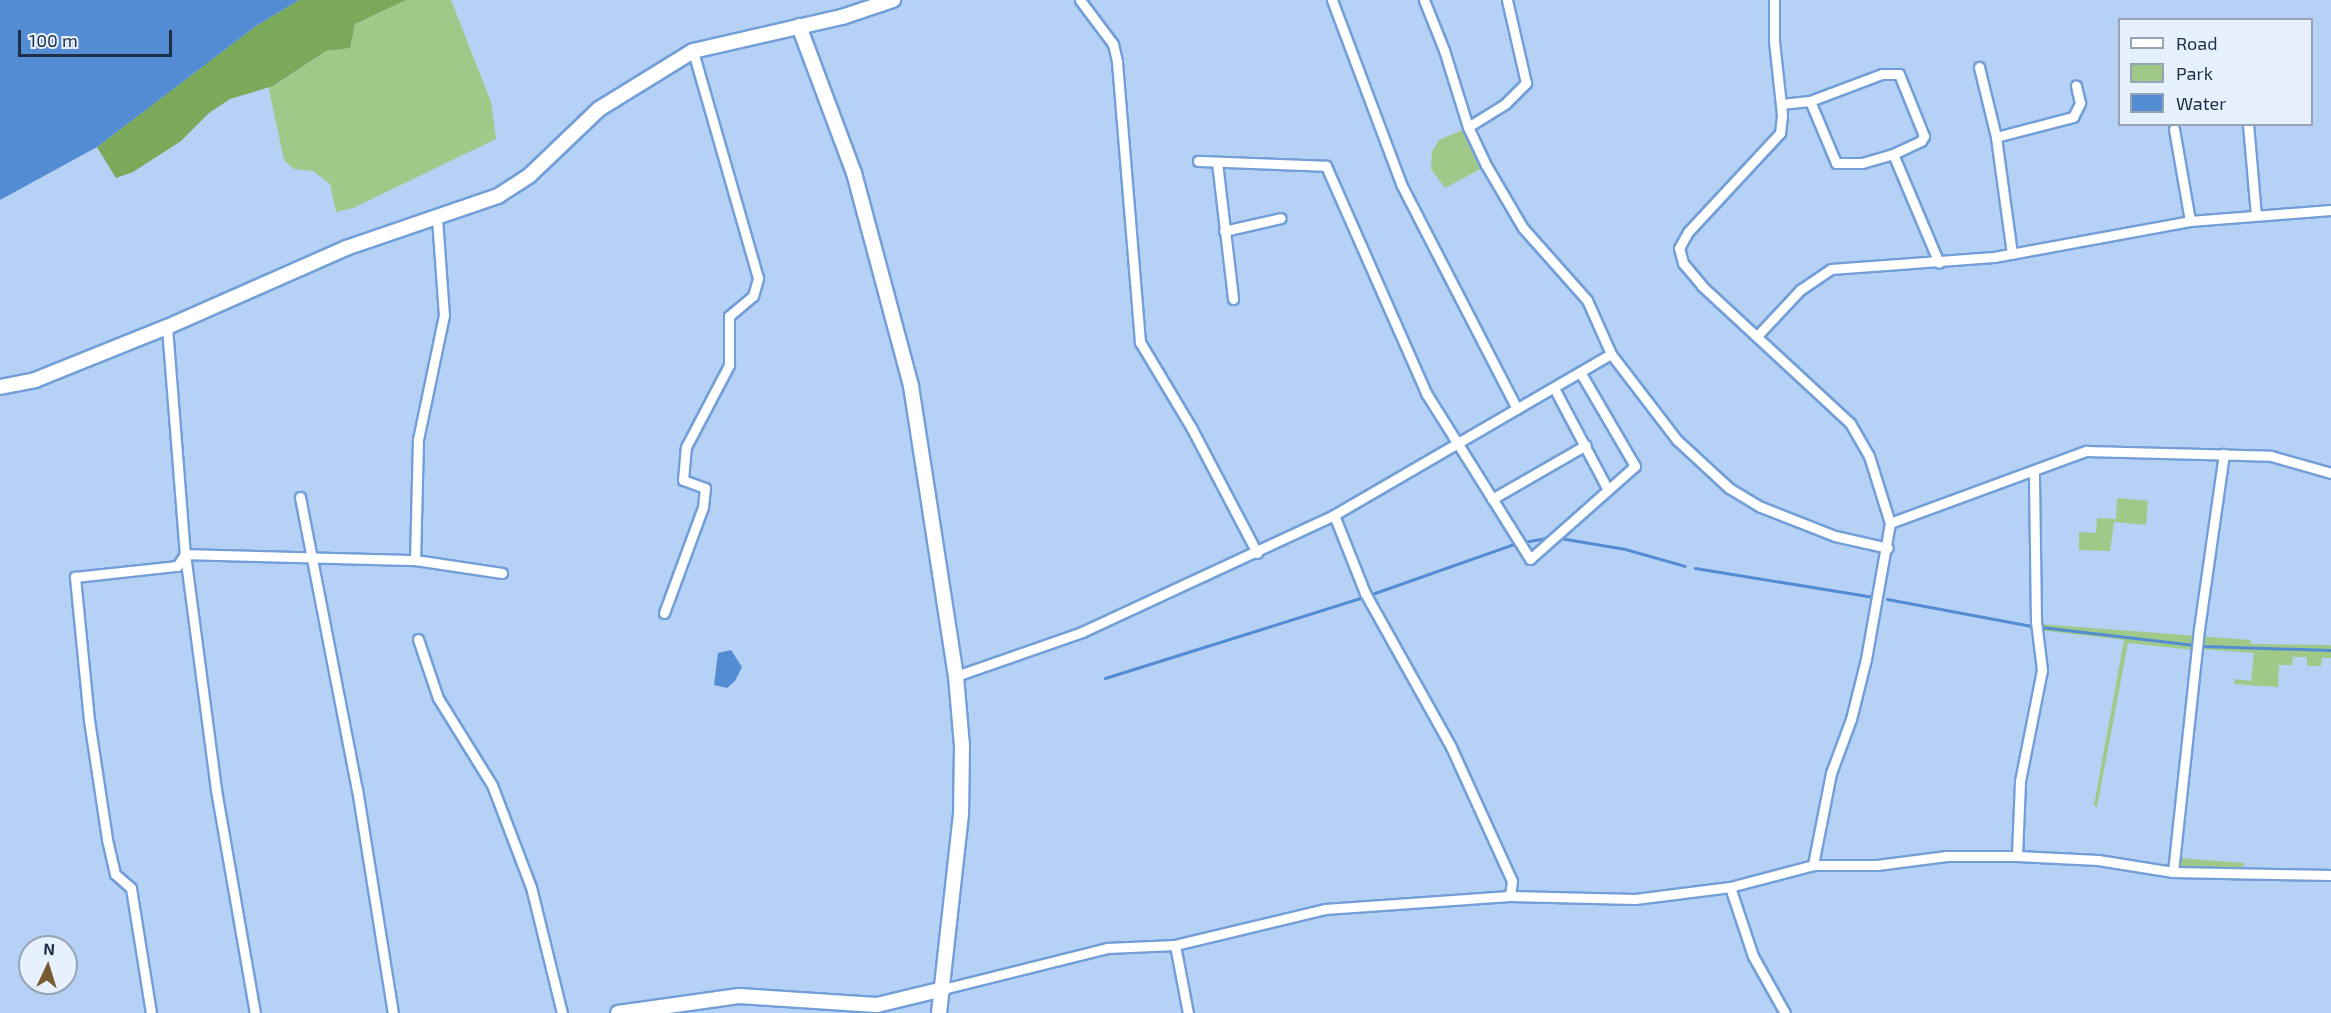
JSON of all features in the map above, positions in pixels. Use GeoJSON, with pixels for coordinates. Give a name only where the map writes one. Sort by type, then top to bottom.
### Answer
{"type":"FeatureCollection","features":[{"type":"Feature","properties":{"kind":"street"},"geometry":{"type":"LineString","coordinates":[[0,387],[35,380],[167,327],[346,248],[437,218],[515,187],[599,109],[693,51],[842,17],[893,0]]}},
{"type":"Feature","properties":{"kind":"street"},"geometry":{"type":"LineString","coordinates":[[1080,0],[1113,44],[1117,62],[1140,342],[1192,429],[1257,553]]}},
{"type":"Feature","properties":{"kind":"street"},"geometry":{"type":"LineString","coordinates":[[1332,0],[1401,184],[1517,409]]}},
{"type":"Feature","properties":{"kind":"street"},"geometry":{"type":"LineString","coordinates":[[1424,0],[1444,50],[1468,127],[1523,228],[1587,300],[1611,354],[1677,440],[1729,488],[1796,523],[1888,548]]}},
{"type":"Feature","properties":{"kind":"street"},"geometry":{"type":"LineString","coordinates":[[1468,127],[1505,104],[1526,83],[1507,0]]}},
{"type":"Feature","properties":{"kind":"street"},"geometry":{"type":"LineString","coordinates":[[1774,0],[1774,41],[1782,124],[1775,142],[1688,232],[1678,248],[1683,263],[1702,286],[1850,423],[1869,456],[1890,523],[1888,548],[1857,701],[1831,773],[1813,865]]}},
{"type":"Feature","properties":{"kind":"street"},"geometry":{"type":"LineString","coordinates":[[799,26],[854,173],[911,386],[956,676],[962,746],[961,814],[939,1013]]}},
{"type":"Feature","properties":{"kind":"street"},"geometry":{"type":"LineString","coordinates":[[664,613],[703,507],[705,488],[683,480],[686,447],[729,365],[729,316],[753,296],[758,278],[693,51]]}},
{"type":"Feature","properties":{"kind":"street"},"geometry":{"type":"LineString","coordinates":[[1979,67],[1996,137],[2012,254]]}},
{"type":"Feature","properties":{"kind":"street"},"geometry":{"type":"LineString","coordinates":[[1781,104],[1810,100],[1882,74],[1899,74],[1924,136],[1921,141],[1893,154],[1862,164],[1836,163],[1810,100]]}},
{"type":"Feature","properties":{"kind":"street"},"geometry":{"type":"LineString","coordinates":[[1996,137],[2073,117],[2080,103],[2076,85]]}},
{"type":"Feature","properties":{"kind":"street"},"geometry":{"type":"LineString","coordinates":[[2248,126],[2256,215]]}},
{"type":"Feature","properties":{"kind":"street"},"geometry":{"type":"LineString","coordinates":[[2174,129],[2190,221]]}},
{"type":"Feature","properties":{"kind":"street"},"geometry":{"type":"LineString","coordinates":[[1893,154],[1939,263]]}},
{"type":"Feature","properties":{"kind":"street"},"geometry":{"type":"LineString","coordinates":[[1198,161],[1326,166],[1426,393],[1530,559],[1635,466],[1580,372]]}},
{"type":"Feature","properties":{"kind":"street"},"geometry":{"type":"LineString","coordinates":[[1217,162],[1233,299]]}},
{"type":"Feature","properties":{"kind":"street"},"geometry":{"type":"LineString","coordinates":[[1757,336],[1800,290],[1831,269],[1939,263],[2012,254],[2190,221],[2331,210]]}},
{"type":"Feature","properties":{"kind":"street"},"geometry":{"type":"LineString","coordinates":[[414,560],[418,439],[444,315],[437,218]]}},
{"type":"Feature","properties":{"kind":"street"},"geometry":{"type":"LineString","coordinates":[[1224,231],[1281,218]]}},
{"type":"Feature","properties":{"kind":"street"},"geometry":{"type":"LineString","coordinates":[[167,327],[185,554],[216,790],[255,1013]]}},
{"type":"Feature","properties":{"kind":"street"},"geometry":{"type":"LineString","coordinates":[[956,676],[1082,632],[1334,516],[1458,446],[1611,354]]}},
{"type":"Feature","properties":{"kind":"street"},"geometry":{"type":"LineString","coordinates":[[1554,388],[1608,490]]}},
{"type":"Feature","properties":{"kind":"street"},"geometry":{"type":"LineString","coordinates":[[1492,499],[1586,445]]}},
{"type":"Feature","properties":{"kind":"street"},"geometry":{"type":"LineString","coordinates":[[1890,523],[2086,451],[2271,456],[2331,472]]}},
{"type":"Feature","properties":{"kind":"street"},"geometry":{"type":"LineString","coordinates":[[2173,872],[2199,629],[2224,454]]}},
{"type":"Feature","properties":{"kind":"street"},"geometry":{"type":"LineString","coordinates":[[2017,856],[2020,781],[2042,670],[2036,621],[2034,471]]}},
{"type":"Feature","properties":{"kind":"street"},"geometry":{"type":"LineString","coordinates":[[300,497],[357,789],[393,1013]]}},
{"type":"Feature","properties":{"kind":"street"},"geometry":{"type":"LineString","coordinates":[[1334,516],[1365,593],[1451,747],[1512,881],[1510,896]]}},
{"type":"Feature","properties":{"kind":"street"},"geometry":{"type":"LineString","coordinates":[[185,554],[414,560],[502,573]]}},
{"type":"Feature","properties":{"kind":"street"},"geometry":{"type":"LineString","coordinates":[[151,1013],[131,888],[115,873],[108,839],[89,720],[75,577],[177,566],[185,554]]}},
{"type":"Feature","properties":{"kind":"street"},"geometry":{"type":"LineString","coordinates":[[418,639],[438,698],[492,785],[531,887],[562,1013]]}},
{"type":"Feature","properties":{"kind":"street"},"geometry":{"type":"LineString","coordinates":[[618,1013],[739,996],[877,1005],[1107,948],[1175,945],[1325,909],[1510,896],[1635,899],[1730,887],[1813,865],[1877,866],[1946,856],[2017,856],[2098,860],[2173,872],[2331,875]]}},
{"type":"Feature","properties":{"kind":"street"},"geometry":{"type":"LineString","coordinates":[[1730,887],[1753,956],[1785,1013]]}},
{"type":"Feature","properties":{"kind":"street"},"geometry":{"type":"LineString","coordinates":[[1175,945],[1188,1013]]}},
{"type":"Feature","properties":{"kind":"green space"},"geometry":{"type":"Polygon","coordinates":[[[299,0],[406,0],[355,24],[350,48],[326,51],[273,86],[230,99],[209,113],[181,141],[133,172],[116,178],[97,147],[256,26],[299,0]]]}},
{"type":"Feature","properties":{"kind":"green space"},"geometry":{"type":"Polygon","coordinates":[[[406,0],[451,0],[491,102],[496,139],[353,208],[336,212],[330,184],[313,171],[294,169],[284,160],[268,85],[274,86],[326,51],[350,48],[355,24],[406,0]]]}},
{"type":"Feature","properties":{"kind":"green space"},"geometry":{"type":"Polygon","coordinates":[[[1465,129],[1482,168],[1445,188],[1431,169],[1432,152],[1439,140],[1465,129]]]}},
{"type":"Feature","properties":{"kind":"green space"},"geometry":{"type":"Polygon","coordinates":[[[2117,498],[2148,501],[2146,525],[2114,522],[2110,551],[2079,550],[2079,532],[2096,533],[2097,518],[2116,519],[2117,498]]]}},
{"type":"Feature","properties":{"kind":"green space"},"geometry":{"type":"Polygon","coordinates":[[[2039,624],[2251,640],[2251,644],[2331,645],[2331,658],[2322,658],[2321,666],[2307,666],[2307,657],[2293,657],[2292,665],[2279,665],[2278,687],[2234,684],[2235,679],[2251,681],[2254,653],[2201,649],[2180,858],[2244,863],[2243,867],[2169,867],[2193,650],[2128,643],[2097,807],[2094,805],[2124,640],[2039,630],[2039,624]]]}},
{"type":"Feature","properties":{"kind":"water"},"geometry":{"type":"Polygon","coordinates":[[[0,0],[299,0],[256,26],[97,147],[0,200],[0,0]]]}},
{"type":"Feature","properties":{"kind":"water"},"geometry":{"type":"Polygon","coordinates":[[[731,650],[742,667],[735,681],[727,688],[714,685],[718,653],[731,650]]]}},
{"type":"Feature","properties":{"kind":"waterway"},"geometry":{"type":"LineString","coordinates":[[1523,542],[1545,538]]}},
{"type":"Feature","properties":{"kind":"waterway"},"geometry":{"type":"LineString","coordinates":[[1560,538],[1625,549],[1685,566]]}},
{"type":"Feature","properties":{"kind":"waterway"},"geometry":{"type":"LineString","coordinates":[[1369,595],[1514,544]]}},
{"type":"Feature","properties":{"kind":"waterway"},"geometry":{"type":"LineString","coordinates":[[1695,568],[1874,597]]}},
{"type":"Feature","properties":{"kind":"waterway"},"geometry":{"type":"LineString","coordinates":[[1105,678],[1363,597]]}},
{"type":"Feature","properties":{"kind":"waterway"},"geometry":{"type":"LineString","coordinates":[[1887,599],[2031,626]]}},
{"type":"Feature","properties":{"kind":"waterway"},"geometry":{"type":"LineString","coordinates":[[2041,627],[2203,646],[2331,650]]}}]}
